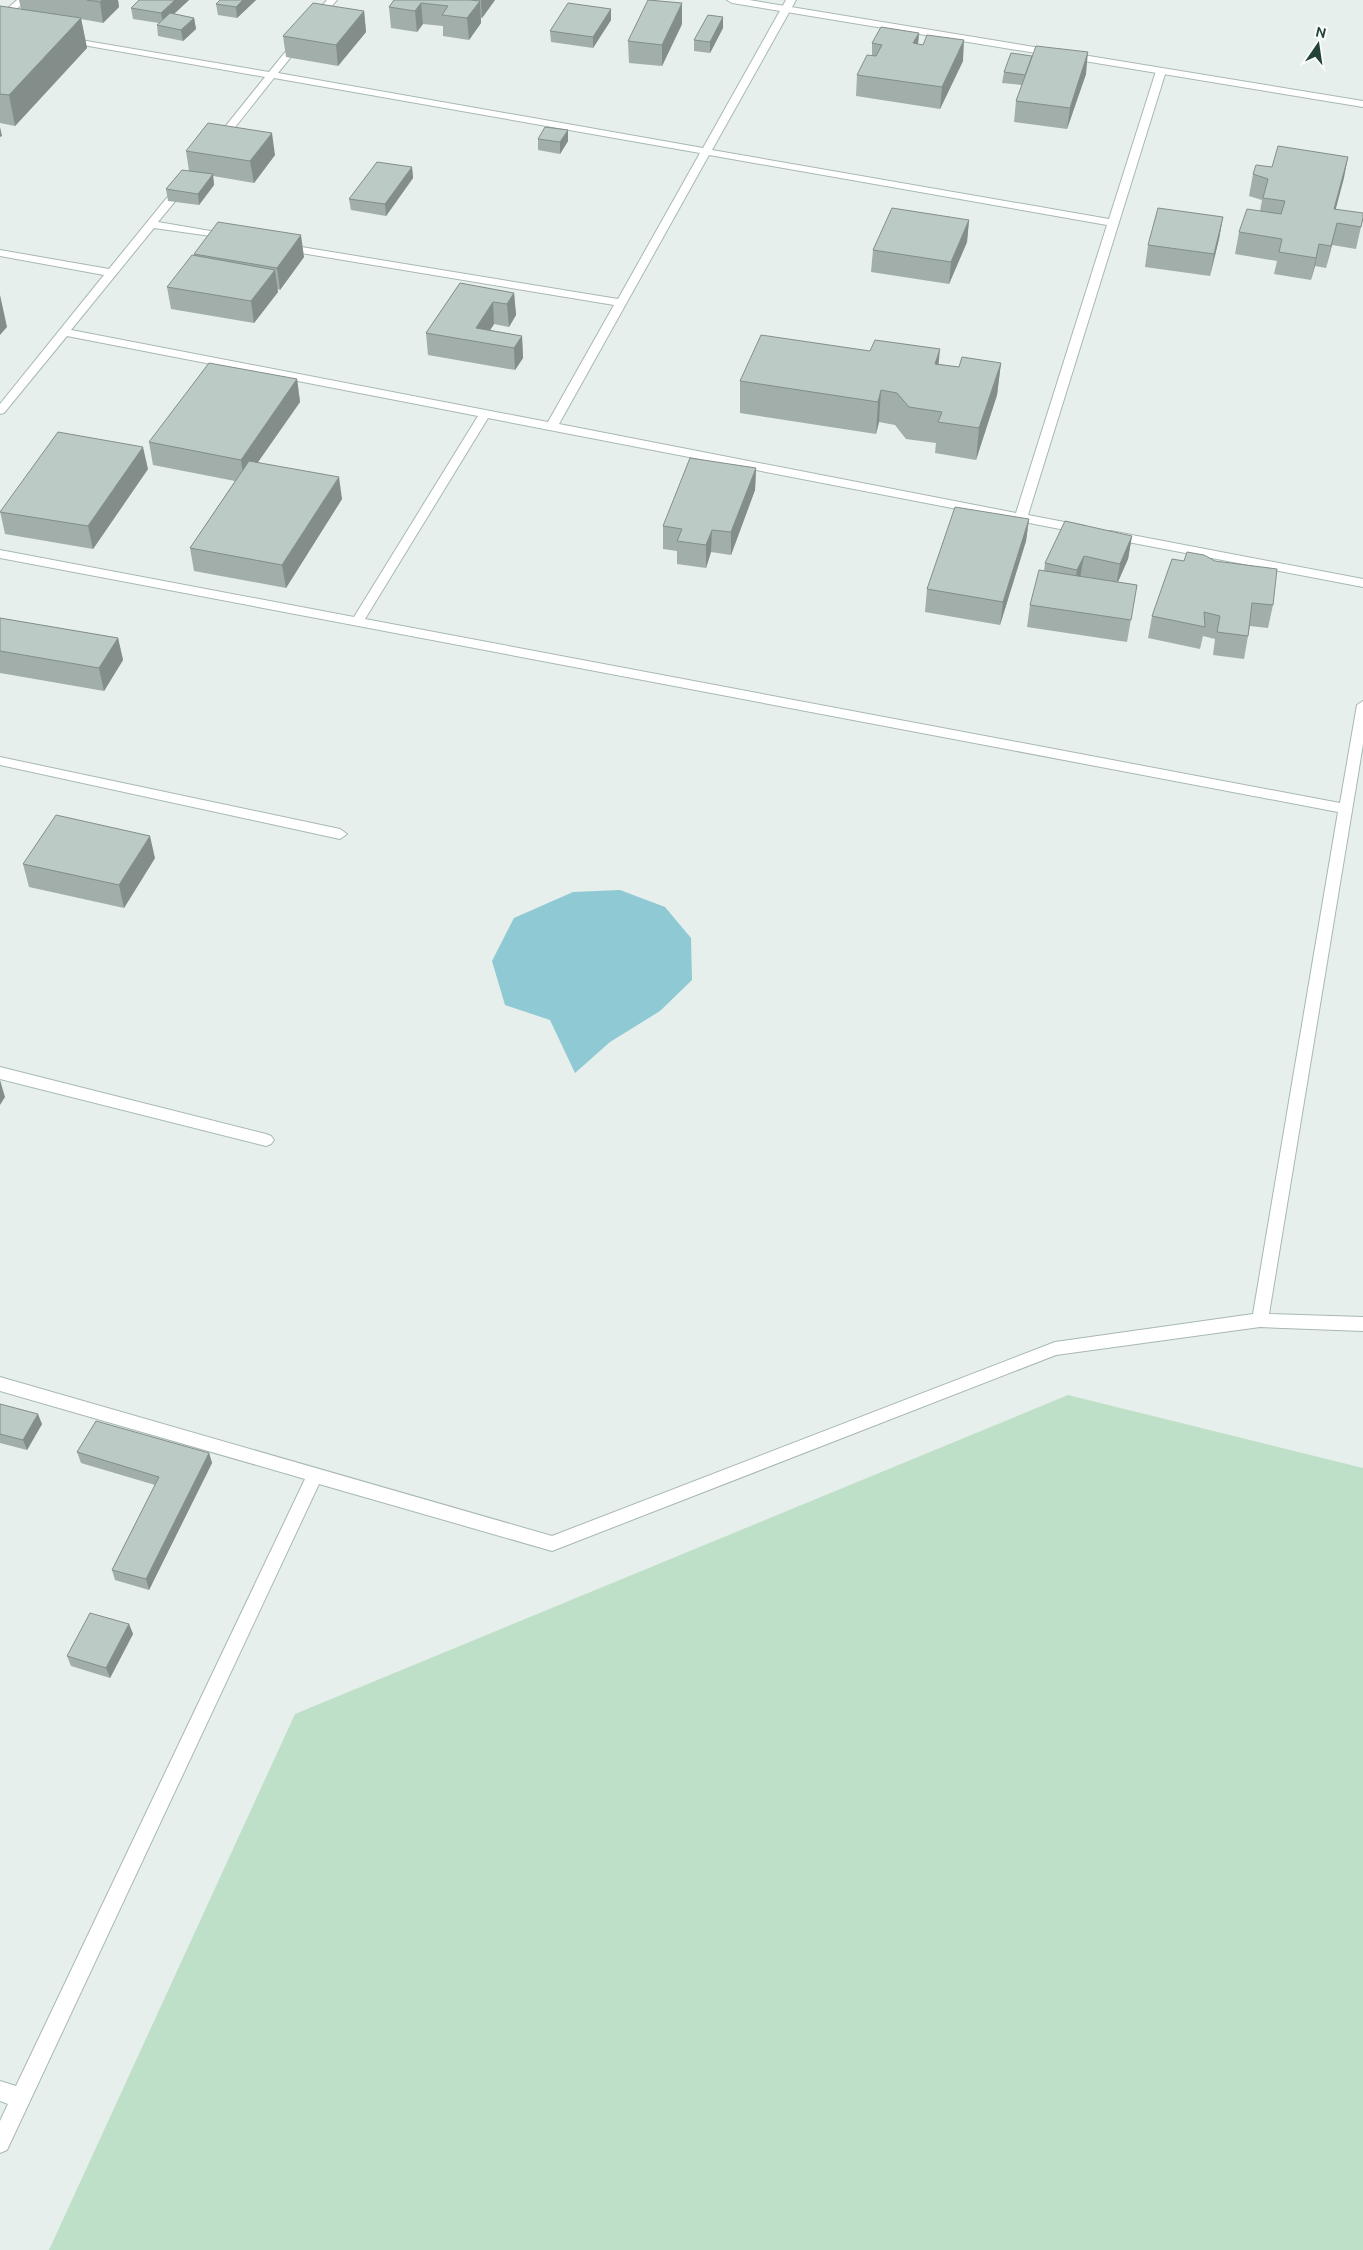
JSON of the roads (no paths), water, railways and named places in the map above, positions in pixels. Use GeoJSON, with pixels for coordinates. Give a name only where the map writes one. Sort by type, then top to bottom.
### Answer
{"type":"FeatureCollection","features":[{"type":"Feature","properties":{"kind":"street"},"geometry":{"type":"LineString","coordinates":[[0,20],[22,0]]}},
{"type":"Feature","properties":{"kind":"street"},"geometry":{"type":"LineString","coordinates":[[211,150],[332,0]]}},
{"type":"Feature","properties":{"kind":"street"},"geometry":{"type":"LineString","coordinates":[[732,0],[789,4],[1161,71],[1363,104]]}},
{"type":"Feature","properties":{"kind":"street"},"geometry":{"type":"LineString","coordinates":[[552,426],[789,4]]}},
{"type":"Feature","properties":{"kind":"street"},"geometry":{"type":"LineString","coordinates":[[58,38],[1113,223]]}},
{"type":"Feature","properties":{"kind":"street"},"geometry":{"type":"LineString","coordinates":[[1021,517],[1161,71]]}},
{"type":"Feature","properties":{"kind":"street"},"geometry":{"type":"LineString","coordinates":[[0,411],[187,180]]}},
{"type":"Feature","properties":{"kind":"street"},"geometry":{"type":"LineString","coordinates":[[151,224],[239,239]]}},
{"type":"Feature","properties":{"kind":"street"},"geometry":{"type":"LineString","coordinates":[[268,244],[621,304]]}},
{"type":"Feature","properties":{"kind":"street"},"geometry":{"type":"LineString","coordinates":[[0,253],[111,273]]}},
{"type":"Feature","properties":{"kind":"street"},"geometry":{"type":"LineString","coordinates":[[64,332],[1363,584]]}},
{"type":"Feature","properties":{"kind":"street"},"geometry":{"type":"LineString","coordinates":[[357,622],[485,413]]}},
{"type":"Feature","properties":{"kind":"street"},"geometry":{"type":"LineString","coordinates":[[0,554],[1346,809]]}},
{"type":"Feature","properties":{"kind":"street"},"geometry":{"type":"LineString","coordinates":[[1260,1320],[1363,705]]}},
{"type":"Feature","properties":{"kind":"street"},"geometry":{"type":"LineString","coordinates":[[0,761],[340,834]]}},
{"type":"Feature","properties":{"kind":"street"},"geometry":{"type":"LineString","coordinates":[[0,1073],[266,1140]]}},
{"type":"Feature","properties":{"kind":"street"},"geometry":{"type":"LineString","coordinates":[[0,1384],[552,1544],[1055,1349],[1260,1320],[1363,1324]]}},
{"type":"Feature","properties":{"kind":"street"},"geometry":{"type":"LineString","coordinates":[[0,2142],[315,1475]]}},
{"type":"Feature","properties":{"kind":"street"},"geometry":{"type":"LineString","coordinates":[[0,2091],[21,2098]]}},
{"type":"Feature","properties":{"kind":"water"},"geometry":{"type":"Polygon","coordinates":[[[620,890],[665,907],[691,938],[692,980],[660,1011],[610,1042],[575,1073],[550,1020],[505,1005],[492,961],[514,918],[573,892],[620,890]]]}}]}
